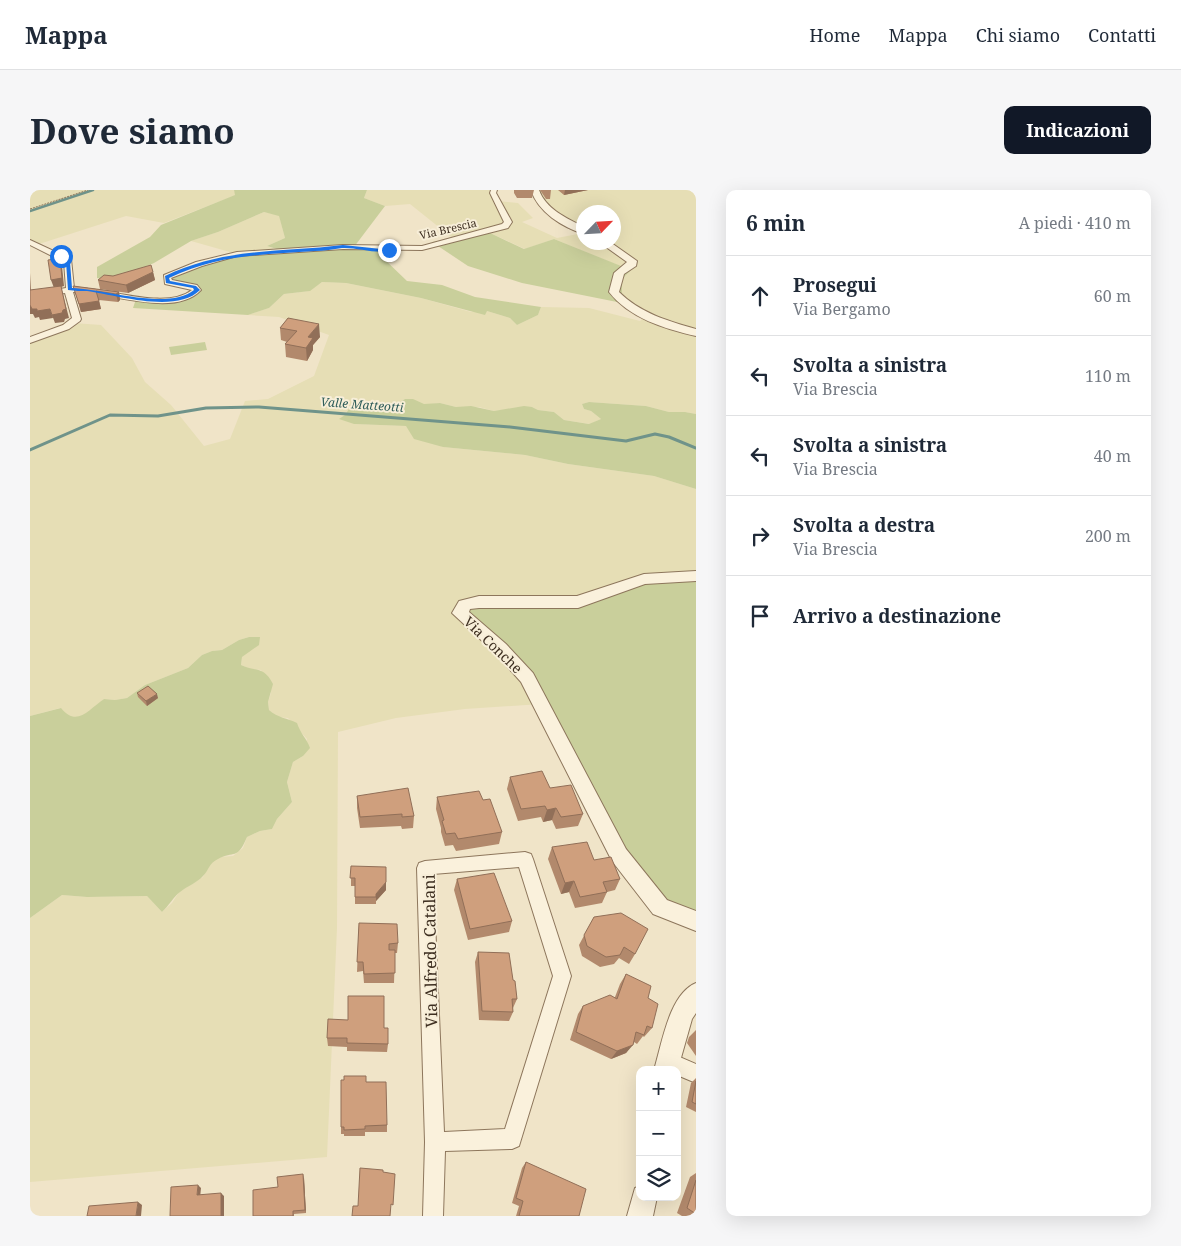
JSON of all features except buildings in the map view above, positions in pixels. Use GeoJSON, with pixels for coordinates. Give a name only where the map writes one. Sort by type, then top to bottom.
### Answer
{"type":"FeatureCollection","features":[{"type":"Feature","properties":{"kind":"street","name":"Via Brescia"},"geometry":{"type":"LineString","coordinates":[[70,289],[136,299],[165,300],[190,296],[197,290],[194,287],[168,282],[167,277],[192,266],[237,254],[343,247],[389,250],[422,248],[505,226],[508,222],[496,199],[494,190]]}},
{"type":"Feature","properties":{"kind":"street"},"geometry":{"type":"LineString","coordinates":[[533,192],[538,200],[562,220],[576,227]]}},
{"type":"Feature","properties":{"kind":"street"},"geometry":{"type":"LineString","coordinates":[[30,242],[61,256],[68,262],[69,293],[78,319],[66,327],[30,340]]}},
{"type":"Feature","properties":{"kind":"street"},"geometry":{"type":"LineString","coordinates":[[615,250],[632,261],[632,264],[619,273],[614,292],[620,300],[632,309],[696,333]]}},
{"type":"Feature","properties":{"kind":"street"},"geometry":{"type":"LineString","coordinates":[[30,296],[70,289]]}},
{"type":"Feature","properties":{"kind":"street","name":"Via Conche"},"geometry":{"type":"LineString","coordinates":[[696,576],[644,579],[578,602],[479,602],[465,605],[460,613],[500,648],[526,678],[619,855],[660,907],[696,921]]}},
{"type":"Feature","properties":{"kind":"street","name":"Via Alfredo Catalani"},"geometry":{"type":"LineString","coordinates":[[433,1216],[435,1142],[425,868],[525,859],[562,976],[512,1139],[435,1142]]}},
{"type":"Feature","properties":{"kind":"street"},"geometry":{"type":"LineString","coordinates":[[696,994],[682,1014],[667,1065],[696,1074]]}},
{"type":"Feature","properties":{"kind":"street"},"geometry":{"type":"LineString","coordinates":[[640,1216],[643,1201]]}},
{"type":"Feature","properties":{"kind":"path"},"geometry":{"type":"LineString","coordinates":[[30,209],[88,190]]}},
{"type":"Feature","properties":{"kind":"shaded area"},"geometry":{"type":"Polygon","coordinates":[[[30,190],[234,190],[236,195],[164,223],[126,216],[36,245],[30,242],[30,190]]]}},
{"type":"Feature","properties":{"kind":"shaded area"},"geometry":{"type":"Polygon","coordinates":[[[367,190],[496,190],[498,201],[518,203],[533,218],[522,222],[557,238],[576,234],[576,248],[554,239],[525,249],[488,232],[455,240],[410,204],[385,206],[364,198],[367,190]]]}},
{"type":"Feature","properties":{"kind":"shaded area"},"geometry":{"type":"Polygon","coordinates":[[[534,190],[696,190],[696,414],[669,412],[646,406],[589,402],[582,404],[584,409],[591,411],[601,419],[590,424],[564,420],[554,412],[538,410],[532,407],[494,411],[479,407],[456,407],[440,403],[424,405],[405,399],[395,405],[379,405],[365,408],[358,406],[354,424],[406,426],[443,447],[525,455],[568,464],[654,476],[696,489],[696,579],[541,704],[465,709],[396,718],[338,732],[337,928],[327,1157],[30,1182],[30,918],[62,895],[87,897],[147,896],[162,912],[172,903],[179,892],[203,877],[209,864],[220,857],[233,856],[243,848],[247,837],[260,831],[272,829],[277,819],[292,802],[287,782],[293,762],[303,756],[307,739],[288,718],[276,717],[269,710],[268,702],[271,693],[261,670],[250,669],[241,665],[242,657],[249,651],[249,637],[239,640],[222,650],[202,655],[188,668],[145,685],[127,698],[104,699],[87,714],[76,718],[66,715],[60,708],[30,716],[30,340],[73,323],[101,325],[132,358],[145,382],[171,405],[204,446],[230,439],[245,401],[268,399],[314,376],[329,335],[279,317],[248,315],[269,308],[284,294],[309,291],[322,282],[346,283],[421,298],[471,312],[487,311],[510,318],[517,325],[538,315],[541,307],[589,308],[640,321],[643,318],[622,303],[622,279],[630,270],[581,250],[621,250],[621,205],[576,205],[576,228],[567,225],[534,190]]]}},
{"type":"Feature","properties":{"kind":"shaded area"},"geometry":{"type":"Polygon","coordinates":[[[264,212],[279,215],[285,238],[267,246],[281,251],[237,254],[191,241],[218,232],[264,212]]]}},
{"type":"Feature","properties":{"kind":"green space"},"geometry":{"type":"Polygon","coordinates":[[[234,190],[367,190],[364,198],[385,206],[354,247],[382,249],[381,256],[407,281],[442,285],[475,297],[541,307],[538,315],[517,325],[510,318],[487,311],[485,315],[421,298],[346,283],[322,282],[310,291],[284,294],[269,308],[248,315],[133,308],[136,299],[179,298],[197,290],[166,280],[219,258],[280,250],[267,246],[285,238],[279,216],[264,212],[218,232],[191,241],[154,263],[112,281],[97,278],[97,267],[150,237],[161,225],[235,195],[234,190]]]}},
{"type":"Feature","properties":{"kind":"green space"},"geometry":{"type":"Polygon","coordinates":[[[488,232],[524,249],[554,239],[576,248],[576,250],[581,250],[631,270],[622,279],[622,303],[522,283],[468,266],[432,242],[488,232]]]}},
{"type":"Feature","properties":{"kind":"green space"},"geometry":{"type":"Polygon","coordinates":[[[205,342],[207,350],[171,355],[169,347],[205,342]]]}},
{"type":"Feature","properties":{"kind":"green space"},"geometry":{"type":"Polygon","coordinates":[[[405,399],[413,399],[424,404],[440,403],[456,407],[471,406],[494,411],[524,406],[532,407],[538,410],[554,412],[564,420],[589,424],[601,419],[591,411],[584,409],[582,404],[589,402],[646,406],[669,412],[696,414],[696,489],[654,476],[568,464],[525,455],[443,447],[414,439],[406,426],[354,424],[339,419],[345,415],[351,406],[365,408],[379,405],[395,405],[405,399]]]}},
{"type":"Feature","properties":{"kind":"green space"},"geometry":{"type":"Polygon","coordinates":[[[696,579],[696,918],[652,905],[541,704],[467,617],[472,606],[567,601],[648,583],[696,579]]]}},
{"type":"Feature","properties":{"kind":"green space"},"geometry":{"type":"Polygon","coordinates":[[[249,637],[260,637],[259,645],[242,657],[241,665],[259,670],[270,678],[273,684],[268,702],[269,710],[297,723],[310,748],[303,756],[293,762],[287,782],[292,802],[277,819],[272,829],[260,831],[247,837],[238,852],[223,856],[215,861],[201,878],[178,894],[162,912],[147,896],[87,897],[62,895],[30,918],[30,716],[61,708],[67,714],[78,717],[88,712],[104,699],[127,698],[145,685],[188,668],[202,655],[222,650],[239,640],[249,637]]]}},
{"type":"Feature","properties":{"kind":"waterway"},"geometry":{"type":"LineString","coordinates":[[30,211],[93,190]]}},
{"type":"Feature","properties":{"kind":"waterway","name":"Valle Matteotti"},"geometry":{"type":"LineString","coordinates":[[30,450],[110,415],[158,416],[206,408],[259,407],[510,427],[626,441],[655,434],[669,437],[696,448]]}},
{"type":"Feature","properties":{"kind":"route"},"geometry":{"type":"LineString","coordinates":[[61,256],[68,262],[70,289],[107,293],[136,299],[165,300],[190,296],[197,290],[194,287],[168,282],[166,280],[167,277],[219,258],[256,252],[317,250],[343,247],[389,250]]}}]}
